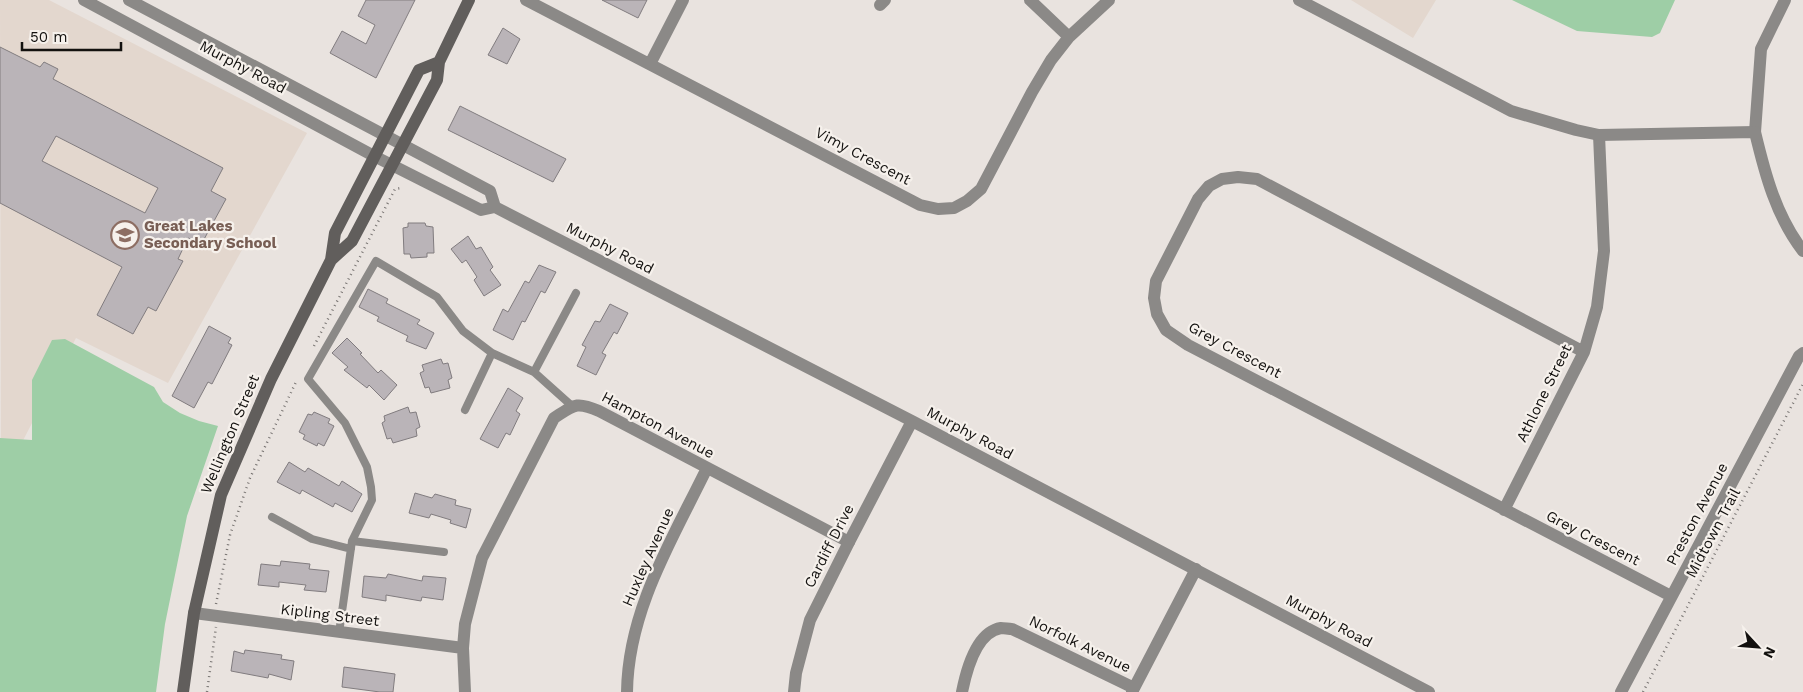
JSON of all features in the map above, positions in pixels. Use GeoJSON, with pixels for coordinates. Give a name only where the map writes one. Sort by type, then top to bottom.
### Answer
{"type":"FeatureCollection","features":[{"type":"Feature","properties":{"kind":"main road","name":"Wellington Street"},"geometry":{"type":"LineString","coordinates":[[330,260],[352,241],[437,80],[439,62],[469,0]]}},
{"type":"Feature","properties":{"kind":"main road","name":"Wellington Street"},"geometry":{"type":"LineString","coordinates":[[183,692],[194,613],[220,495],[271,379],[330,260],[335,233],[419,70],[439,62]]}},
{"type":"Feature","properties":{"kind":"street","name":"Murphy Road"},"geometry":{"type":"LineString","coordinates":[[84,0],[392,166],[481,210],[495,207],[912,421],[1429,692]]}},
{"type":"Feature","properties":{"kind":"street","name":"Murphy Road"},"geometry":{"type":"LineString","coordinates":[[129,0],[490,191],[495,207]]}},
{"type":"Feature","properties":{"kind":"street","name":"Vimy Crescent"},"geometry":{"type":"LineString","coordinates":[[526,0],[920,205],[938,209],[954,208],[967,201],[981,189],[1050,60],[1069,37],[1109,0]]}},
{"type":"Feature","properties":{"kind":"street"},"geometry":{"type":"LineString","coordinates":[[650,64],[684,0]]}},
{"type":"Feature","properties":{"kind":"street"},"geometry":{"type":"LineString","coordinates":[[1030,0],[1069,37]]}},
{"type":"Feature","properties":{"kind":"street"},"geometry":{"type":"LineString","coordinates":[[1299,0],[1511,110],[1576,130],[1599,135],[1755,132]]}},
{"type":"Feature","properties":{"kind":"street"},"geometry":{"type":"LineString","coordinates":[[1785,0],[1761,49],[1755,132],[1768,184],[1790,234],[1803,251]]}},
{"type":"Feature","properties":{"kind":"street","name":"Athlone Street"},"geometry":{"type":"LineString","coordinates":[[1504,510],[1584,352],[1597,307],[1604,251],[1599,135]]}},
{"type":"Feature","properties":{"kind":"street","name":"Grey Crescent"},"geometry":{"type":"LineString","coordinates":[[1584,352],[1257,179],[1238,177],[1222,179],[1209,186],[1198,199],[1156,281],[1154,298],[1157,314],[1166,330],[1188,345],[1671,596]]}},
{"type":"Feature","properties":{"kind":"street","name":"Preston Avenue"},"geometry":{"type":"LineString","coordinates":[[1621,692],[1799,356],[1803,352]]}},
{"type":"Feature","properties":{"kind":"street","name":"Hampton Avenue"},"geometry":{"type":"LineString","coordinates":[[572,406],[583,405],[599,411],[849,542]]}},
{"type":"Feature","properties":{"kind":"street"},"geometry":{"type":"LineString","coordinates":[[465,692],[463,648],[465,624],[482,558],[554,418],[572,406]]}},
{"type":"Feature","properties":{"kind":"street","name":"Cardiff Drive"},"geometry":{"type":"LineString","coordinates":[[794,692],[796,673],[810,620],[912,421]]}},
{"type":"Feature","properties":{"kind":"street","name":"Huxley Avenue"},"geometry":{"type":"LineString","coordinates":[[627,692],[630,648],[644,602],[653,579],[707,468]]}},
{"type":"Feature","properties":{"kind":"street"},"geometry":{"type":"LineString","coordinates":[[1133,690],[1196,569]]}},
{"type":"Feature","properties":{"kind":"street","name":"Kipling Street"},"geometry":{"type":"LineString","coordinates":[[194,613],[463,648]]}},
{"type":"Feature","properties":{"kind":"street","name":"Norfolk Avenue"},"geometry":{"type":"LineString","coordinates":[[962,692],[971,660],[978,646],[989,634],[999,628],[1012,629],[1133,690]]}},
{"type":"Feature","properties":{"kind":"lane"},"geometry":{"type":"LineString","coordinates":[[338,633],[351,545],[372,500],[371,487],[367,467],[345,423],[308,379],[376,261],[437,297],[463,331],[492,353],[534,372],[572,406]]}},
{"type":"Feature","properties":{"kind":"lane"},"geometry":{"type":"LineString","coordinates":[[534,372],[576,293]]}},
{"type":"Feature","properties":{"kind":"lane"},"geometry":{"type":"LineString","coordinates":[[465,410],[492,353]]}},
{"type":"Feature","properties":{"kind":"lane"},"geometry":{"type":"LineString","coordinates":[[272,517],[312,539],[351,545],[444,552]]}},
{"type":"Feature","properties":{"kind":"path"},"geometry":{"type":"LineString","coordinates":[[312,349],[395,190],[401,188]]}},
{"type":"Feature","properties":{"kind":"path"},"geometry":{"type":"LineString","coordinates":[[207,692],[216,627],[217,600],[230,534],[250,478],[300,375]]}},
{"type":"Feature","properties":{"kind":"path","name":"Midtown Trail"},"geometry":{"type":"LineString","coordinates":[[1643,692],[1803,384]]}},
{"type":"Feature","properties":{"kind":"shaded area","name":"Great Lakes Secondary School"},"geometry":{"type":"Polygon","coordinates":[[[0,0],[49,0],[307,133],[168,383],[76,338],[1,483],[0,0]]]}},
{"type":"Feature","properties":{"kind":"shaded area"},"geometry":{"type":"Polygon","coordinates":[[[1351,0],[1436,0],[1413,38],[1351,0]]]}},
{"type":"Feature","properties":{"kind":"green space"},"geometry":{"type":"Polygon","coordinates":[[[1512,0],[1675,0],[1660,33],[1652,37],[1577,31],[1512,0]]]}},
{"type":"Feature","properties":{"kind":"green space"},"geometry":{"type":"Polygon","coordinates":[[[65,339],[154,387],[163,402],[180,413],[218,426],[187,516],[165,624],[156,692],[0,692],[0,438],[32,440],[32,380],[52,340],[65,339]]]}},
{"type":"Feature","properties":{"kind":"building"},"geometry":{"type":"Polygon","coordinates":[[[366,0],[415,0],[376,78],[330,53],[342,31],[366,44],[375,25],[358,16],[366,0]]]}},
{"type":"Feature","properties":{"kind":"building"},"geometry":{"type":"Polygon","coordinates":[[[602,0],[647,0],[638,18],[602,0]]]}},
{"type":"Feature","properties":{"kind":"building"},"geometry":{"type":"Polygon","coordinates":[[[503,28],[520,39],[507,64],[488,55],[503,28]]]}},
{"type":"Feature","properties":{"kind":"building"},"geometry":{"type":"Polygon","coordinates":[[[0,47],[40,67],[44,62],[58,69],[53,79],[223,168],[211,191],[226,199],[202,243],[188,238],[178,259],[183,261],[156,311],[148,307],[133,334],[97,315],[122,267],[0,203],[0,47]],[[56,136],[42,161],[145,213],[158,188],[56,136]]]}},
{"type":"Feature","properties":{"kind":"building"},"geometry":{"type":"Polygon","coordinates":[[[460,106],[566,159],[553,182],[448,130],[460,106]]]}},
{"type":"Feature","properties":{"kind":"building"},"geometry":{"type":"Polygon","coordinates":[[[408,223],[425,223],[426,226],[433,227],[434,253],[427,253],[427,257],[411,258],[410,254],[404,254],[403,228],[408,227],[408,223]]]}},
{"type":"Feature","properties":{"kind":"building"},"geometry":{"type":"Polygon","coordinates":[[[468,236],[476,249],[481,247],[493,267],[490,270],[501,285],[484,296],[474,280],[477,277],[466,260],[462,263],[451,249],[468,236]]]}},
{"type":"Feature","properties":{"kind":"building"},"geometry":{"type":"Polygon","coordinates":[[[539,265],[556,272],[545,293],[541,291],[525,322],[522,321],[513,340],[493,330],[503,309],[508,312],[525,281],[529,283],[539,265]]]}},
{"type":"Feature","properties":{"kind":"building"},"geometry":{"type":"Polygon","coordinates":[[[368,289],[388,299],[386,303],[420,320],[417,324],[434,333],[426,349],[406,341],[408,336],[377,321],[379,317],[359,307],[368,289]]]}},
{"type":"Feature","properties":{"kind":"building"},"geometry":{"type":"Polygon","coordinates":[[[610,304],[628,313],[617,334],[614,332],[602,353],[606,355],[596,375],[577,366],[586,347],[582,345],[595,321],[600,322],[610,304]]]}},
{"type":"Feature","properties":{"kind":"building"},"geometry":{"type":"Polygon","coordinates":[[[209,326],[231,338],[228,343],[232,345],[212,384],[208,382],[194,408],[172,396],[209,326]]]}},
{"type":"Feature","properties":{"kind":"building"},"geometry":{"type":"Polygon","coordinates":[[[347,338],[378,373],[381,370],[397,385],[384,400],[369,385],[367,388],[344,370],[348,367],[332,353],[347,338]]]}},
{"type":"Feature","properties":{"kind":"building"},"geometry":{"type":"Polygon","coordinates":[[[441,359],[443,364],[448,363],[452,378],[448,380],[450,388],[431,393],[429,387],[425,388],[420,373],[424,371],[422,365],[441,359]]]}},
{"type":"Feature","properties":{"kind":"building"},"geometry":{"type":"Polygon","coordinates":[[[508,388],[523,398],[516,411],[520,414],[510,435],[506,433],[498,448],[480,439],[508,388]]]}},
{"type":"Feature","properties":{"kind":"building"},"geometry":{"type":"Polygon","coordinates":[[[408,407],[410,413],[416,412],[420,427],[416,429],[417,436],[393,443],[391,438],[387,439],[382,423],[385,421],[384,416],[408,407]]]}},
{"type":"Feature","properties":{"kind":"building"},"geometry":{"type":"Polygon","coordinates":[[[314,412],[330,419],[328,423],[334,426],[324,446],[318,443],[317,446],[303,439],[305,435],[299,432],[308,414],[312,415],[314,412]]]}},
{"type":"Feature","properties":{"kind":"building"},"geometry":{"type":"Polygon","coordinates":[[[289,462],[305,472],[308,468],[339,486],[342,481],[362,494],[352,512],[335,503],[333,507],[302,490],[300,494],[277,482],[289,462]]]}},
{"type":"Feature","properties":{"kind":"building"},"geometry":{"type":"Polygon","coordinates":[[[415,493],[432,498],[435,494],[456,500],[455,505],[471,509],[466,528],[450,523],[451,520],[431,514],[429,518],[409,513],[415,493]]]}},
{"type":"Feature","properties":{"kind":"building"},"geometry":{"type":"Polygon","coordinates":[[[281,561],[310,564],[309,569],[329,571],[326,592],[304,590],[306,585],[279,582],[279,587],[258,585],[261,564],[280,566],[281,561]]]}},
{"type":"Feature","properties":{"kind":"building"},"geometry":{"type":"Polygon","coordinates":[[[388,574],[422,581],[423,576],[446,578],[443,600],[422,597],[421,601],[386,595],[386,601],[362,597],[364,576],[386,578],[388,574]]]}},
{"type":"Feature","properties":{"kind":"building"},"geometry":{"type":"Polygon","coordinates":[[[245,650],[282,655],[281,659],[294,661],[291,680],[269,674],[268,678],[231,671],[234,651],[244,654],[245,650]]]}},
{"type":"Feature","properties":{"kind":"building"},"geometry":{"type":"Polygon","coordinates":[[[344,667],[395,674],[393,692],[342,687],[344,667]]]}},
{"type":"Feature","properties":{"kind":"place","name":"Great Lakes Secondary School"},"geometry":{"type":"Point","coordinates":[125,235]}}]}
